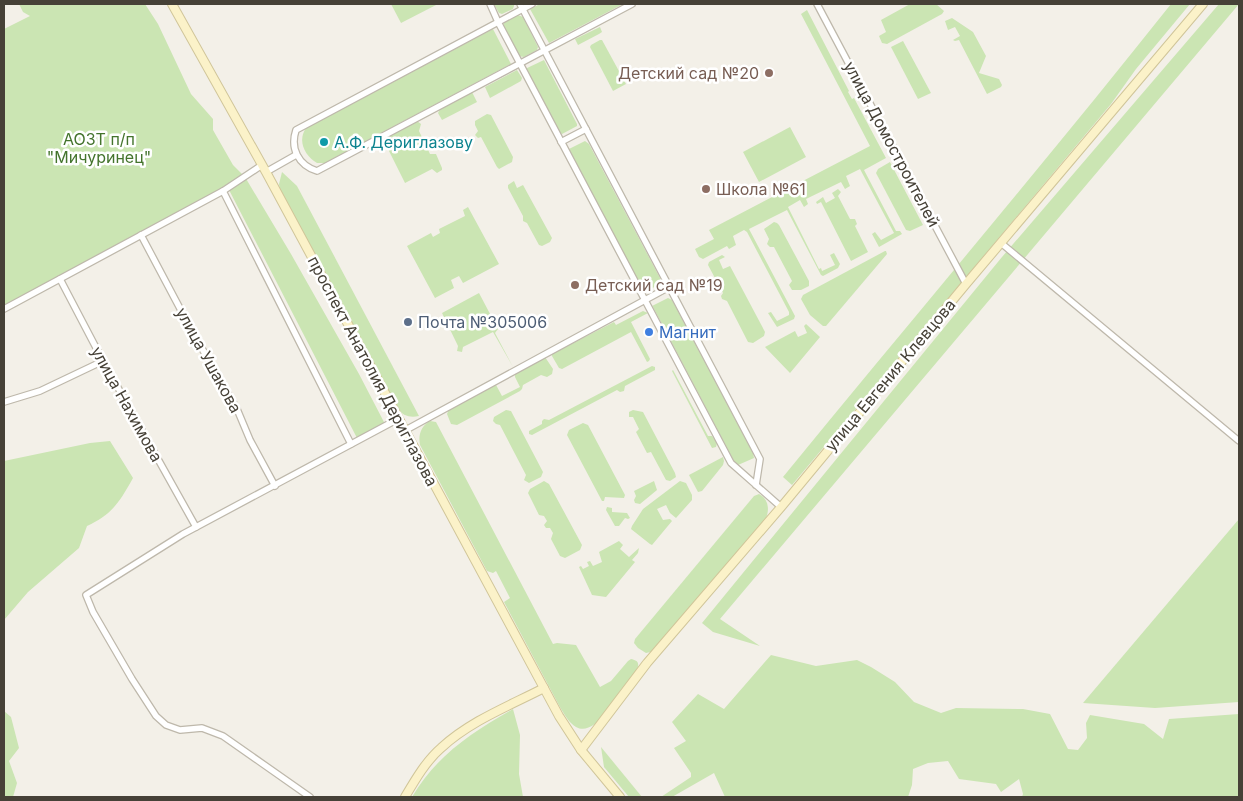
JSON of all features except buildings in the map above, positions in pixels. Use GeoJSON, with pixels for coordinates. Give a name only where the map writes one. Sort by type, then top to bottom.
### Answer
{"type":"FeatureCollection","features":[{"type":"Feature","properties":{"kind":"main road","name":"проспект Анатолия Дериглазова"},"geometry":{"type":"LineString","coordinates":[[172,4],[264,168],[544,688],[573,739],[620,797]]}},
{"type":"Feature","properties":{"kind":"main road","name":"улица Евгения Клевцова"},"geometry":{"type":"LineString","coordinates":[[581,750],[646,663],[780,507],[1203,4]]}},
{"type":"Feature","properties":{"kind":"main road"},"geometry":{"type":"LineString","coordinates":[[405,797],[425,766],[440,748],[472,725],[544,688]]}},
{"type":"Feature","properties":{"kind":"street"},"geometry":{"type":"LineString","coordinates":[[490,4],[731,463],[780,507]]}},
{"type":"Feature","properties":{"kind":"street"},"geometry":{"type":"LineString","coordinates":[[532,4],[521,6],[498,22],[296,130],[294,145],[296,155],[303,164],[317,171],[632,4]]}},
{"type":"Feature","properties":{"kind":"street","name":"улица Домостроителей"},"geometry":{"type":"LineString","coordinates":[[818,4],[966,284]]}},
{"type":"Feature","properties":{"kind":"street"},"geometry":{"type":"LineString","coordinates":[[521,6],[760,459],[756,485]]}},
{"type":"Feature","properties":{"kind":"street"},"geometry":{"type":"LineString","coordinates":[[561,142],[586,129]]}},
{"type":"Feature","properties":{"kind":"street"},"geometry":{"type":"LineString","coordinates":[[4,309],[264,168],[296,155]]}},
{"type":"Feature","properties":{"kind":"street"},"geometry":{"type":"LineString","coordinates":[[223,191],[351,444]]}},
{"type":"Feature","properties":{"kind":"street","name":"улица Ушакова"},"geometry":{"type":"LineString","coordinates":[[141,235],[193,333],[237,409],[250,440],[275,486]]}},
{"type":"Feature","properties":{"kind":"street"},"geometry":{"type":"LineString","coordinates":[[1001,243],[1239,441]]}},
{"type":"Feature","properties":{"kind":"street","name":"улица Нахимова"},"geometry":{"type":"LineString","coordinates":[[60,279],[103,361],[196,527]]}},
{"type":"Feature","properties":{"kind":"street"},"geometry":{"type":"LineString","coordinates":[[404,431],[669,286]]}},
{"type":"Feature","properties":{"kind":"street"},"geometry":{"type":"LineString","coordinates":[[4,402],[47,388],[103,361]]}},
{"type":"Feature","properties":{"kind":"street"},"geometry":{"type":"LineString","coordinates":[[310,797],[224,736],[202,728],[180,730],[166,725],[156,716],[132,679],[93,612],[86,596],[183,534],[398,419]]}},
{"type":"Feature","properties":{"kind":"green space","name":"АОЗТ п/п \"Мичуринец\""},"geometry":{"type":"Polygon","coordinates":[[[19,4],[145,4],[158,24],[191,94],[213,119],[213,130],[233,165],[245,177],[291,254],[385,424],[357,438],[227,186],[4,306],[4,29],[30,16],[23,12],[19,4]]]}},
{"type":"Feature","properties":{"kind":"green space"},"geometry":{"type":"Polygon","coordinates":[[[391,4],[438,4],[401,23],[391,4]]]}},
{"type":"Feature","properties":{"kind":"green space"},"geometry":{"type":"Polygon","coordinates":[[[494,4],[514,4],[514,6],[513,9],[502,14],[499,13],[494,4]]]}},
{"type":"Feature","properties":{"kind":"green space"},"geometry":{"type":"Polygon","coordinates":[[[540,4],[623,4],[549,43],[530,9],[540,4]]]}},
{"type":"Feature","properties":{"kind":"green space"},"geometry":{"type":"Polygon","coordinates":[[[910,4],[936,4],[944,11],[942,14],[887,44],[882,43],[879,36],[886,32],[881,20],[910,4]]]}},
{"type":"Feature","properties":{"kind":"green space"},"geometry":{"type":"Polygon","coordinates":[[[1171,4],[1190,4],[1136,69],[1111,104],[792,485],[783,477],[1171,4]]]}},
{"type":"Feature","properties":{"kind":"green space"},"geometry":{"type":"Polygon","coordinates":[[[1219,4],[1239,4],[720,619],[760,646],[713,632],[702,623],[1002,257],[1219,4]]]}},
{"type":"Feature","properties":{"kind":"green space"},"geometry":{"type":"Polygon","coordinates":[[[807,10],[848,92],[852,99],[854,98],[886,158],[864,170],[896,231],[900,231],[902,234],[879,247],[872,234],[875,232],[881,240],[894,233],[860,169],[846,176],[850,186],[845,189],[841,182],[806,199],[808,204],[804,207],[800,200],[788,207],[819,269],[821,268],[822,271],[835,265],[830,255],[834,253],[840,264],[838,268],[823,276],[821,275],[787,210],[749,229],[795,316],[794,319],[777,327],[768,313],[771,312],[777,321],[789,315],[789,312],[747,232],[744,230],[733,236],[736,245],[729,249],[727,246],[703,259],[699,257],[695,249],[714,239],[709,230],[870,146],[801,14],[807,10]]]}},
{"type":"Feature","properties":{"kind":"green space"},"geometry":{"type":"Polygon","coordinates":[[[518,15],[523,17],[538,47],[537,50],[524,57],[518,56],[503,26],[504,23],[518,15]]]}},
{"type":"Feature","properties":{"kind":"green space"},"geometry":{"type":"Polygon","coordinates":[[[952,18],[973,32],[986,56],[979,73],[999,79],[1001,87],[987,94],[959,40],[953,40],[960,36],[955,27],[948,30],[945,21],[952,18]]]}},
{"type":"Feature","properties":{"kind":"green space"},"geometry":{"type":"Polygon","coordinates":[[[600,27],[602,32],[578,45],[575,39],[600,27]]]}},
{"type":"Feature","properties":{"kind":"green space"},"geometry":{"type":"Polygon","coordinates":[[[493,29],[511,64],[325,163],[317,163],[306,152],[302,138],[306,128],[493,29]]]}},
{"type":"Feature","properties":{"kind":"green space"},"geometry":{"type":"Polygon","coordinates":[[[602,40],[626,84],[613,91],[590,47],[602,40]]]}},
{"type":"Feature","properties":{"kind":"green space"},"geometry":{"type":"Polygon","coordinates":[[[903,41],[931,93],[918,99],[891,47],[903,41]]]}},
{"type":"Feature","properties":{"kind":"green space"},"geometry":{"type":"Polygon","coordinates":[[[544,60],[577,124],[577,126],[562,134],[525,69],[544,60]]]}},
{"type":"Feature","properties":{"kind":"green space"},"geometry":{"type":"Polygon","coordinates":[[[517,70],[522,78],[521,81],[490,98],[485,87],[517,70]]]}},
{"type":"Feature","properties":{"kind":"green space"},"geometry":{"type":"Polygon","coordinates":[[[472,92],[477,102],[442,120],[438,113],[440,109],[472,92]]]}},
{"type":"Feature","properties":{"kind":"green space"},"geometry":{"type":"Polygon","coordinates":[[[487,114],[491,115],[513,157],[512,162],[499,169],[481,137],[478,138],[475,135],[478,131],[475,121],[487,114]]]}},
{"type":"Feature","properties":{"kind":"green space"},"geometry":{"type":"Polygon","coordinates":[[[417,121],[421,124],[419,131],[430,154],[436,154],[442,170],[437,173],[432,169],[405,183],[383,139],[417,121]]]}},
{"type":"Feature","properties":{"kind":"green space"},"geometry":{"type":"Polygon","coordinates":[[[790,127],[806,157],[759,182],[743,152],[790,127]]]}},
{"type":"Feature","properties":{"kind":"green space"},"geometry":{"type":"Polygon","coordinates":[[[585,141],[589,144],[660,278],[661,283],[646,292],[642,288],[570,153],[569,149],[585,141]]]}},
{"type":"Feature","properties":{"kind":"green space"},"geometry":{"type":"Polygon","coordinates":[[[890,162],[923,225],[910,231],[906,230],[876,173],[878,169],[890,162]]]}},
{"type":"Feature","properties":{"kind":"green space"},"geometry":{"type":"Polygon","coordinates":[[[282,172],[297,186],[419,416],[407,416],[397,408],[280,191],[279,184],[282,172]]]}},
{"type":"Feature","properties":{"kind":"green space"},"geometry":{"type":"Polygon","coordinates":[[[514,181],[517,188],[523,185],[552,238],[550,242],[542,246],[539,245],[527,223],[523,221],[523,216],[508,188],[508,185],[514,181]]]}},
{"type":"Feature","properties":{"kind":"green space"},"geometry":{"type":"Polygon","coordinates":[[[838,189],[841,192],[838,196],[850,219],[855,219],[857,224],[855,226],[868,252],[851,261],[821,202],[817,204],[816,202],[823,197],[826,203],[835,198],[832,193],[838,189]]]}},
{"type":"Feature","properties":{"kind":"green space"},"geometry":{"type":"Polygon","coordinates":[[[468,207],[499,264],[463,283],[459,276],[451,280],[454,288],[435,298],[407,246],[431,233],[433,237],[440,233],[439,229],[465,216],[463,210],[468,207]]]}},
{"type":"Feature","properties":{"kind":"green space"},"geometry":{"type":"Polygon","coordinates":[[[774,222],[779,225],[809,281],[809,286],[801,290],[792,290],[789,285],[792,281],[774,247],[770,247],[767,244],[769,239],[764,229],[774,222]]]}},
{"type":"Feature","properties":{"kind":"green space"},"geometry":{"type":"Polygon","coordinates":[[[885,251],[887,254],[826,326],[823,326],[810,315],[801,299],[803,295],[885,251]]]}},
{"type":"Feature","properties":{"kind":"green space"},"geometry":{"type":"Polygon","coordinates":[[[722,255],[725,257],[719,260],[723,269],[730,266],[765,332],[764,336],[753,343],[748,342],[727,301],[722,299],[723,293],[708,265],[709,262],[722,255]]]}},
{"type":"Feature","properties":{"kind":"green space"},"geometry":{"type":"Polygon","coordinates":[[[479,293],[498,329],[495,333],[513,367],[493,332],[463,347],[462,352],[457,351],[458,346],[442,313],[479,293]]]}},
{"type":"Feature","properties":{"kind":"green space"},"geometry":{"type":"Polygon","coordinates":[[[668,298],[672,300],[754,458],[738,465],[735,463],[652,306],[668,298]]]}},
{"type":"Feature","properties":{"kind":"green space"},"geometry":{"type":"Polygon","coordinates":[[[643,311],[648,313],[631,322],[650,359],[647,362],[631,332],[562,369],[559,368],[552,356],[552,354],[614,322],[616,325],[643,311]]]}},
{"type":"Feature","properties":{"kind":"green space"},"geometry":{"type":"Polygon","coordinates":[[[806,324],[820,337],[790,373],[765,347],[795,331],[798,337],[807,333],[804,326],[806,324]]]}},
{"type":"Feature","properties":{"kind":"green space"},"geometry":{"type":"Polygon","coordinates":[[[545,357],[553,369],[552,374],[547,377],[541,375],[523,385],[520,391],[457,425],[451,424],[447,414],[449,409],[496,385],[502,396],[520,387],[515,373],[545,357]]]}},
{"type":"Feature","properties":{"kind":"green space"},"geometry":{"type":"Polygon","coordinates":[[[652,366],[655,367],[655,370],[625,386],[624,391],[620,392],[617,390],[532,435],[529,434],[529,431],[542,424],[544,419],[549,420],[652,366]]]}},
{"type":"Feature","properties":{"kind":"green space"},"geometry":{"type":"Polygon","coordinates":[[[673,370],[708,436],[712,436],[717,443],[716,447],[712,448],[673,370]]]}},
{"type":"Feature","properties":{"kind":"green space"},"geometry":{"type":"Polygon","coordinates":[[[506,410],[511,411],[543,472],[541,477],[529,483],[524,480],[526,475],[500,425],[493,421],[494,417],[506,410]]]}},
{"type":"Feature","properties":{"kind":"green space"},"geometry":{"type":"Polygon","coordinates":[[[633,410],[643,412],[675,473],[676,477],[670,481],[666,480],[651,452],[647,453],[636,432],[639,429],[633,417],[629,417],[629,412],[633,410]]]}},
{"type":"Feature","properties":{"kind":"green space"},"geometry":{"type":"Polygon","coordinates":[[[430,421],[436,422],[553,644],[576,645],[600,687],[611,681],[631,659],[638,663],[636,672],[602,717],[589,727],[583,729],[576,727],[569,721],[561,709],[504,602],[510,598],[496,571],[493,573],[487,571],[420,445],[421,431],[424,425],[430,421]]]}},
{"type":"Feature","properties":{"kind":"green space"},"geometry":{"type":"Polygon","coordinates":[[[583,423],[588,425],[625,495],[624,498],[605,497],[604,501],[602,501],[567,435],[569,430],[583,423]]]}},
{"type":"Feature","properties":{"kind":"green space"},"geometry":{"type":"Polygon","coordinates":[[[110,441],[133,478],[120,500],[110,512],[87,526],[79,548],[28,592],[4,620],[4,461],[90,443],[110,441]]]}},
{"type":"Feature","properties":{"kind":"green space"},"geometry":{"type":"Polygon","coordinates":[[[723,457],[723,465],[702,491],[698,492],[689,475],[723,457]]]}},
{"type":"Feature","properties":{"kind":"green space"},"geometry":{"type":"Polygon","coordinates":[[[544,481],[549,484],[582,545],[580,550],[565,558],[560,556],[551,539],[553,533],[550,528],[546,528],[544,525],[547,521],[544,516],[539,515],[528,493],[530,489],[544,481]]]}},
{"type":"Feature","properties":{"kind":"green space"},"geometry":{"type":"Polygon","coordinates":[[[654,481],[657,490],[640,504],[635,503],[636,496],[634,491],[654,481]]]}},
{"type":"Feature","properties":{"kind":"green space"},"geometry":{"type":"Polygon","coordinates":[[[680,481],[686,483],[692,495],[692,500],[676,518],[670,513],[666,505],[657,509],[663,520],[670,519],[672,521],[652,545],[631,529],[632,526],[643,509],[680,481]]]}},
{"type":"Feature","properties":{"kind":"green space"},"geometry":{"type":"Polygon","coordinates":[[[759,494],[765,499],[768,506],[765,520],[655,651],[646,653],[638,648],[634,643],[635,639],[754,496],[759,494]]]}},
{"type":"Feature","properties":{"kind":"green space"},"geometry":{"type":"Polygon","coordinates":[[[607,507],[612,508],[612,512],[627,513],[630,518],[625,518],[619,526],[615,526],[606,510],[607,507]]]}},
{"type":"Feature","properties":{"kind":"green space"},"geometry":{"type":"Polygon","coordinates":[[[1239,519],[1239,702],[1155,708],[1083,703],[1239,519]]]}},
{"type":"Feature","properties":{"kind":"green space"},"geometry":{"type":"Polygon","coordinates":[[[619,541],[623,545],[620,549],[629,557],[639,548],[638,553],[632,560],[635,562],[606,597],[592,595],[579,567],[581,566],[583,569],[589,566],[587,562],[590,561],[593,566],[602,562],[599,552],[619,541]]]}},
{"type":"Feature","properties":{"kind":"green space"},"geometry":{"type":"Polygon","coordinates":[[[771,655],[816,666],[857,660],[895,682],[914,702],[941,713],[956,708],[1023,709],[1050,714],[1068,749],[1078,750],[1087,738],[1086,723],[1090,715],[1144,724],[1163,739],[1169,719],[1239,714],[1239,797],[1022,797],[1019,779],[1001,792],[996,784],[959,779],[948,761],[928,763],[913,769],[912,785],[908,797],[725,797],[714,773],[672,797],[661,797],[691,777],[691,773],[674,748],[686,741],[672,722],[698,694],[724,709],[771,655]]]}},
{"type":"Feature","properties":{"kind":"green space"},"geometry":{"type":"Polygon","coordinates":[[[513,709],[520,735],[519,774],[523,797],[412,797],[432,769],[456,746],[513,709]]]}},
{"type":"Feature","properties":{"kind":"green space"},"geometry":{"type":"Polygon","coordinates":[[[4,711],[11,717],[19,748],[9,761],[17,783],[13,797],[4,797],[4,711]]]}},
{"type":"Feature","properties":{"kind":"green space"},"geometry":{"type":"Polygon","coordinates":[[[601,747],[642,797],[629,797],[604,767],[601,747]]]}},
{"type":"Feature","properties":{"kind":"place","name":"Детский сад №20"},"geometry":{"type":"Point","coordinates":[769,73]}},
{"type":"Feature","properties":{"kind":"place","name":"А.Ф. Дериглазову"},"geometry":{"type":"Point","coordinates":[324,142]}},
{"type":"Feature","properties":{"kind":"place","name":"Школа №61"},"geometry":{"type":"Point","coordinates":[706,189]}},
{"type":"Feature","properties":{"kind":"place","name":"Детский сад №19"},"geometry":{"type":"Point","coordinates":[575,285]}},
{"type":"Feature","properties":{"kind":"place","name":"Почта №305006"},"geometry":{"type":"Point","coordinates":[408,322]}},
{"type":"Feature","properties":{"kind":"place","name":"Магнит"},"geometry":{"type":"Point","coordinates":[649,332]}}]}
